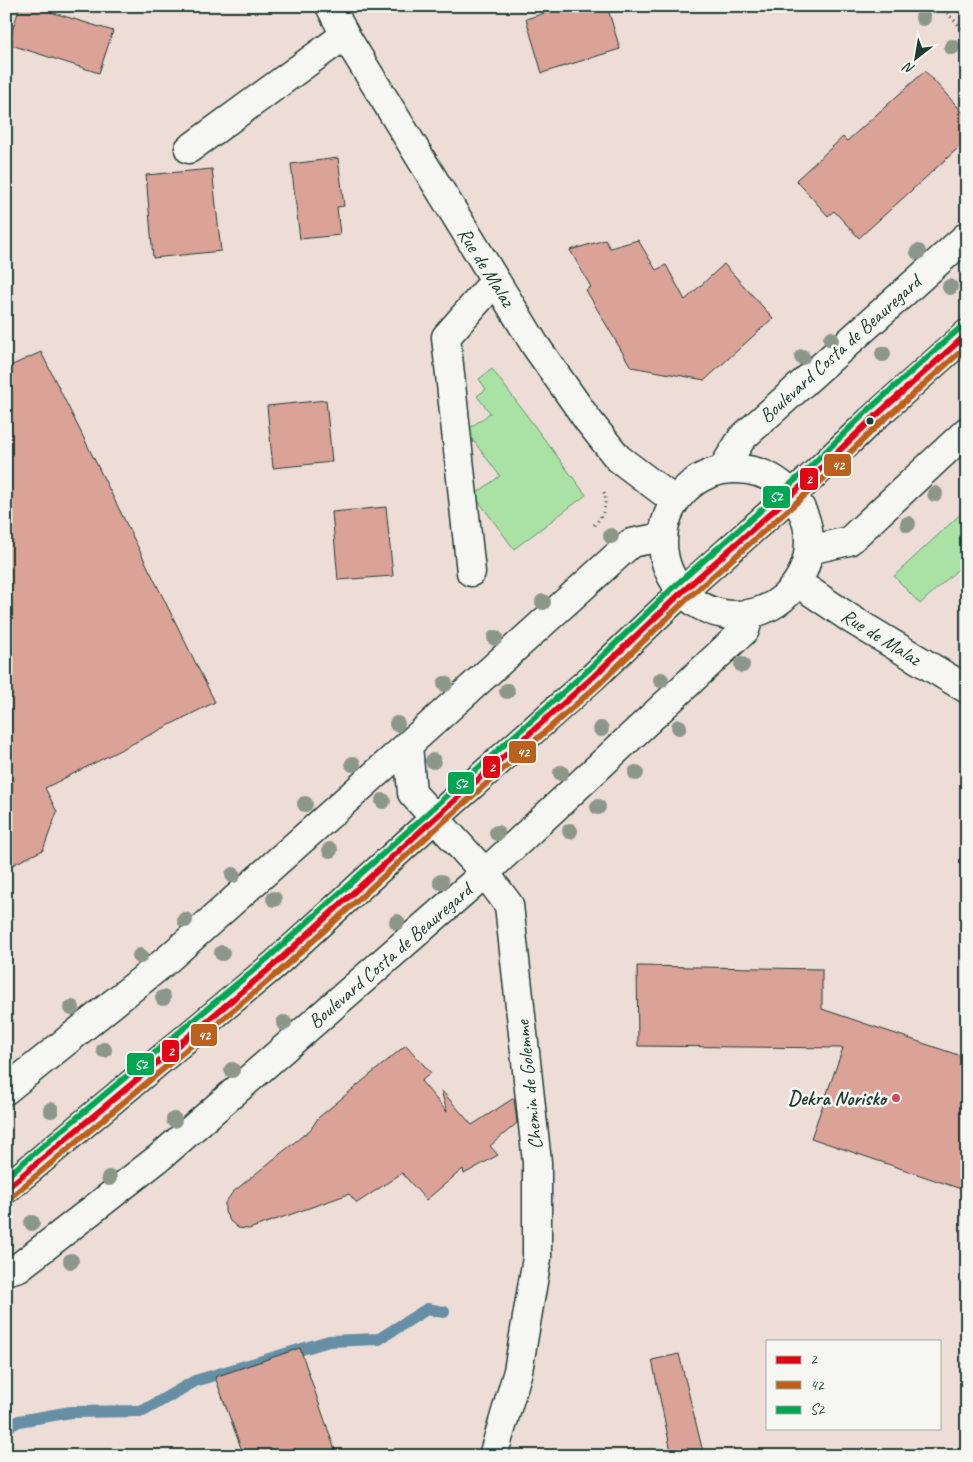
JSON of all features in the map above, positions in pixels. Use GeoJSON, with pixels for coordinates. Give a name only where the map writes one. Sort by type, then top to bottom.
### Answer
{"type":"FeatureCollection","features":[{"type":"Feature","properties":{"kind":"street","name":"Rue de Malaz"},"geometry":{"type":"LineString","coordinates":[[330,6],[346,36],[535,346],[618,458],[675,501]]}},
{"type":"Feature","properties":{"kind":"street"},"geometry":{"type":"LineString","coordinates":[[189,149],[346,36]]}},
{"type":"Feature","properties":{"kind":"street","name":"Boulevard Costa de Beauregard"},"geometry":{"type":"LineString","coordinates":[[722,470],[742,438],[967,236]]}},
{"type":"Feature","properties":{"kind":"street"},"geometry":{"type":"LineString","coordinates":[[471,572],[446,338],[495,281]]}},
{"type":"Feature","properties":{"kind":"street"},"geometry":{"type":"LineString","coordinates":[[6,1188],[274,965],[593,677],[682,592],[967,334]]}},
{"type":"Feature","properties":{"kind":"street"},"geometry":{"type":"LineString","coordinates":[[809,550],[849,541],[967,431]]}},
{"type":"Feature","properties":{"kind":"street"},"geometry":{"type":"LineString","coordinates":[[722,470],[748,470],[772,478],[792,494],[807,520],[809,550],[806,567],[798,583],[785,597],[769,608],[750,614],[725,614],[702,606],[682,592],[667,567],[662,537],[666,518],[675,501],[695,480],[722,470]]}},
{"type":"Feature","properties":{"kind":"street"},"geometry":{"type":"LineString","coordinates":[[6,1090],[168,958],[631,544],[662,537]]}},
{"type":"Feature","properties":{"kind":"street","name":"Rue de Malaz"},"geometry":{"type":"LineString","coordinates":[[798,583],[851,619],[967,689]]}},
{"type":"Feature","properties":{"kind":"street","name":"Boulevard Costa de Beauregard"},"geometry":{"type":"LineString","coordinates":[[6,1271],[19,1267],[160,1157],[485,873],[745,630],[750,614]]}},
{"type":"Feature","properties":{"kind":"street","name":"Chemin de Golemme"},"geometry":{"type":"LineString","coordinates":[[408,745],[412,793],[436,817],[485,873],[509,904],[538,1162],[538,1258],[518,1371],[493,1456]]}},
{"type":"Feature","properties":{"kind":"path"},"geometry":{"type":"LineString","coordinates":[[940,6],[967,34]]}},
{"type":"Feature","properties":{"kind":"path"},"geometry":{"type":"LineString","coordinates":[[589,531],[600,519],[606,506],[604,494],[600,486]]}},
{"type":"Feature","properties":{"kind":"green space"},"geometry":{"type":"Polygon","coordinates":[[[492,369],[586,495],[514,549],[474,495],[500,476],[466,431],[490,413],[477,396],[486,389],[479,379],[492,369]]]}},
{"type":"Feature","properties":{"kind":"green space"},"geometry":{"type":"Polygon","coordinates":[[[967,508],[967,561],[920,604],[894,576],[967,508]]]}},
{"type":"Feature","properties":{"kind":"building"},"geometry":{"type":"Polygon","coordinates":[[[20,6],[31,6],[113,31],[99,73],[8,44],[20,6]]]}},
{"type":"Feature","properties":{"kind":"building"},"geometry":{"type":"Polygon","coordinates":[[[567,6],[607,6],[620,49],[542,73],[526,19],[567,6]]]}},
{"type":"Feature","properties":{"kind":"building"},"geometry":{"type":"Polygon","coordinates":[[[925,71],[967,117],[967,140],[859,238],[834,211],[828,216],[796,180],[843,137],[847,141],[925,71]]]}},
{"type":"Feature","properties":{"kind":"building"},"geometry":{"type":"Polygon","coordinates":[[[338,158],[344,206],[337,207],[340,235],[300,239],[291,164],[338,158]]]}},
{"type":"Feature","properties":{"kind":"building"},"geometry":{"type":"Polygon","coordinates":[[[212,169],[221,251],[153,258],[146,175],[212,169]]]}},
{"type":"Feature","properties":{"kind":"building"},"geometry":{"type":"Polygon","coordinates":[[[605,240],[610,248],[638,240],[656,270],[666,265],[685,300],[724,264],[773,318],[705,380],[631,367],[586,290],[591,287],[570,250],[605,240]]]}},
{"type":"Feature","properties":{"kind":"building"},"geometry":{"type":"Polygon","coordinates":[[[41,352],[215,702],[45,788],[57,812],[43,850],[6,868],[6,368],[41,352]]]}},
{"type":"Feature","properties":{"kind":"building"},"geometry":{"type":"Polygon","coordinates":[[[326,400],[332,462],[273,468],[267,406],[326,400]]]}},
{"type":"Feature","properties":{"kind":"building"},"geometry":{"type":"Polygon","coordinates":[[[386,507],[393,576],[338,580],[332,512],[386,507]]]}},
{"type":"Feature","properties":{"kind":"building"},"geometry":{"type":"Polygon","coordinates":[[[637,966],[822,969],[822,1009],[967,1058],[967,1191],[811,1138],[843,1048],[638,1046],[637,966]]]}},
{"type":"Feature","properties":{"kind":"building"},"geometry":{"type":"Polygon","coordinates":[[[406,1045],[431,1073],[421,1081],[447,1112],[441,1090],[472,1125],[514,1098],[517,1123],[490,1146],[498,1155],[464,1174],[463,1169],[426,1200],[402,1173],[357,1203],[349,1194],[249,1229],[238,1228],[230,1221],[225,1212],[225,1203],[233,1192],[311,1129],[318,1118],[406,1045]]]}},
{"type":"Feature","properties":{"kind":"building"},"geometry":{"type":"Polygon","coordinates":[[[300,1348],[337,1456],[244,1456],[215,1377],[300,1348]]]}},
{"type":"Feature","properties":{"kind":"building"},"geometry":{"type":"Polygon","coordinates":[[[679,1354],[704,1456],[672,1456],[652,1360],[679,1354]]]}},
{"type":"Feature","properties":{"kind":"waterway"},"geometry":{"type":"LineString","coordinates":[[6,1428],[19,1421],[71,1412],[143,1411],[195,1381],[329,1341],[379,1339],[427,1309],[444,1312]]}},
{"type":"Feature","properties":{"kind":"transit line","name":"S2"},"geometry":{"type":"LineString","coordinates":[[6,1177],[268,958],[587,671],[676,585],[810,467],[864,414],[961,327]]}},
{"type":"Feature","properties":{"kind":"transit line","name":"2"},"geometry":{"type":"LineString","coordinates":[[6,1189],[274,965],[593,677],[682,592],[816,473],[870,421],[967,334]]}},
{"type":"Feature","properties":{"kind":"transit line","name":"42"},"geometry":{"type":"LineString","coordinates":[[12,1196],[280,971],[442,823],[599,684],[688,598],[822,480],[876,427],[967,346]]}},
{"type":"Feature","properties":{"kind":"place","name":"Dekra Norisko"},"geometry":{"type":"Point","coordinates":[896,1098]}}]}
